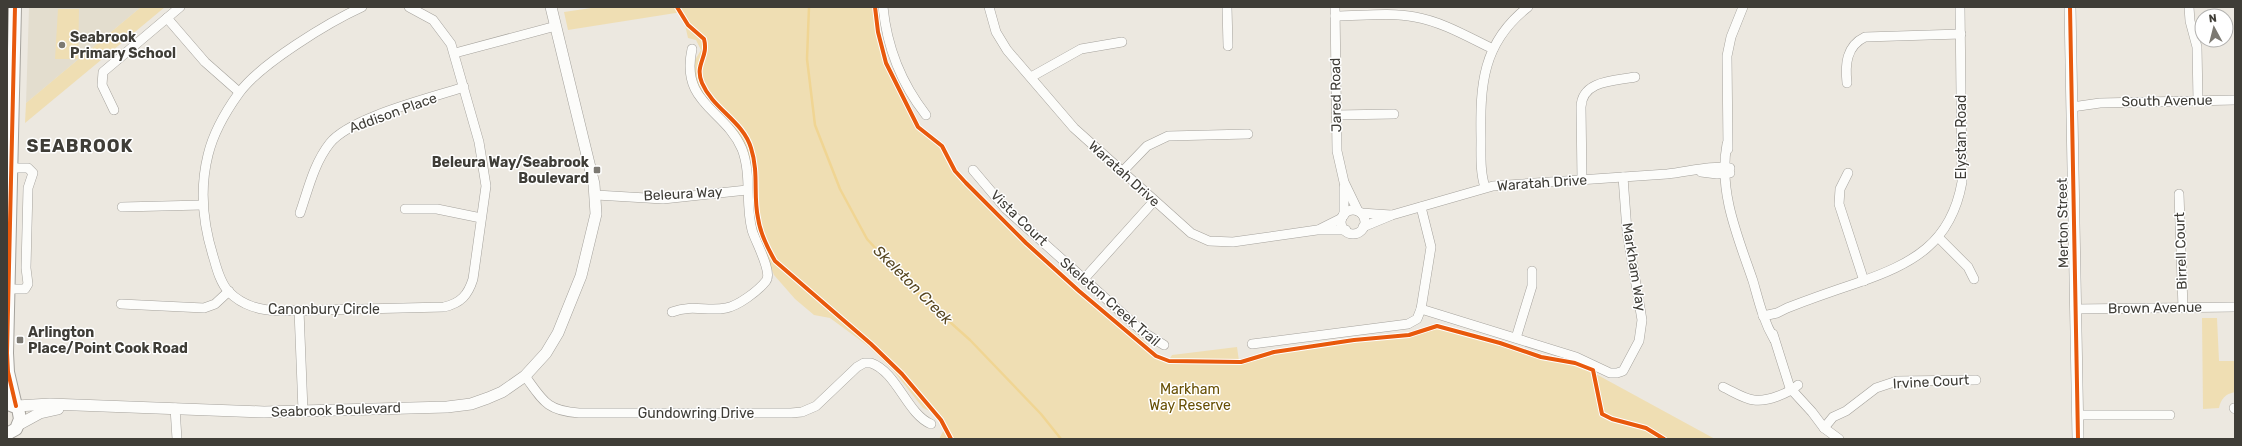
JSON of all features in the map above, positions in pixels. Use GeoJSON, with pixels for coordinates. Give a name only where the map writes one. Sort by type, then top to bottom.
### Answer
{"type":"FeatureCollection","features":[{"type":"Feature","properties":{"kind":"main road"},"geometry":{"type":"LineString","coordinates":[[14,432],[20,415],[13,406],[7,355],[15,7]]}},
{"type":"Feature","properties":{"kind":"street"},"geometry":{"type":"LineString","coordinates":[[114,110],[102,85],[103,72],[180,7]]}},
{"type":"Feature","properties":{"kind":"street"},"geometry":{"type":"LineString","coordinates":[[121,304],[204,308],[215,304],[229,291],[215,261],[206,230],[202,205],[208,154],[226,113],[240,92],[280,57],[340,17],[362,7]]}},
{"type":"Feature","properties":{"kind":"street","name":"Canonbury Circle"},"geometry":{"type":"LineString","coordinates":[[229,291],[254,308],[266,310],[444,307],[458,303],[467,294],[473,279],[486,175],[455,53],[447,36],[437,24],[421,12],[409,7]]}},
{"type":"Feature","properties":{"kind":"street","name":"Seabrook Boulevard"},"geometry":{"type":"LineString","coordinates":[[13,406],[50,404],[257,412],[462,405],[495,396],[525,376],[546,353],[562,323],[581,276],[596,214],[596,195],[551,7]]}},
{"type":"Feature","properties":{"kind":"street"},"geometry":{"type":"LineString","coordinates":[[883,7],[893,57],[909,92],[926,115]]}},
{"type":"Feature","properties":{"kind":"street","name":"Waratah Drive"},"geometry":{"type":"LineString","coordinates":[[989,7],[993,24],[1000,40],[1030,77],[1083,137],[1191,233],[1209,241],[1233,242],[1317,230],[1346,230]]}},
{"type":"Feature","properties":{"kind":"street"},"geometry":{"type":"LineString","coordinates":[[1228,7],[1228,46]]}},
{"type":"Feature","properties":{"kind":"street"},"geometry":{"type":"LineString","coordinates":[[1485,187],[1481,173],[1480,100],[1483,75],[1493,49],[1507,27],[1528,7]]}},
{"type":"Feature","properties":{"kind":"street","name":"Elystan Road"},"geometry":{"type":"LineString","coordinates":[[1767,314],[1864,281],[1904,265],[1923,253],[1939,238],[1957,204],[1962,182],[1960,7]]}},
{"type":"Feature","properties":{"kind":"street","name":"Merton Street"},"geometry":{"type":"LineString","coordinates":[[2070,7],[2078,439]]}},
{"type":"Feature","properties":{"kind":"street"},"geometry":{"type":"LineString","coordinates":[[2189,7],[2190,21],[2197,43],[2198,101]]}},
{"type":"Feature","properties":{"kind":"street"},"geometry":{"type":"LineString","coordinates":[[1739,8],[1731,37],[1728,56],[1728,198],[1735,229],[1753,283],[1767,314],[1774,339],[1793,388],[1812,412],[1840,439]]}},
{"type":"Feature","properties":{"kind":"street"},"geometry":{"type":"LineString","coordinates":[[1335,12],[1415,17],[1438,23],[1493,49]]}},
{"type":"Feature","properties":{"kind":"street","name":"Jared Road"},"geometry":{"type":"LineString","coordinates":[[1335,12],[1337,151],[1344,182],[1343,216]]}},
{"type":"Feature","properties":{"kind":"street"},"geometry":{"type":"LineString","coordinates":[[167,18],[205,62],[240,92]]}},
{"type":"Feature","properties":{"kind":"street"},"geometry":{"type":"LineString","coordinates":[[455,53],[556,26]]}},
{"type":"Feature","properties":{"kind":"street"},"geometry":{"type":"LineString","coordinates":[[1847,83],[1846,67],[1850,50],[1856,42],[1865,37],[1961,34]]}},
{"type":"Feature","properties":{"kind":"street"},"geometry":{"type":"LineString","coordinates":[[1030,77],[1081,49],[1122,42]]}},
{"type":"Feature","properties":{"kind":"street"},"geometry":{"type":"LineString","coordinates":[[672,312],[693,307],[730,307],[761,286],[768,276],[768,270],[751,228],[747,190],[747,169],[739,144],[728,128],[703,102],[692,83],[689,67],[692,49]]}},
{"type":"Feature","properties":{"kind":"street"},"geometry":{"type":"LineString","coordinates":[[1582,180],[1582,97],[1588,89],[1595,85],[1635,77]]}},
{"type":"Feature","properties":{"kind":"street","name":"Addison Place"},"geometry":{"type":"LineString","coordinates":[[300,213],[322,154],[335,137],[346,129],[368,119],[464,87]]}},
{"type":"Feature","properties":{"kind":"street","name":"South Avenue"},"geometry":{"type":"LineString","coordinates":[[2072,102],[2235,100]]}},
{"type":"Feature","properties":{"kind":"street"},"geometry":{"type":"LineString","coordinates":[[1336,115],[1394,114]]}},
{"type":"Feature","properties":{"kind":"street"},"geometry":{"type":"LineString","coordinates":[[1122,172],[1147,146],[1168,136],[1248,134]]}},
{"type":"Feature","properties":{"kind":"street"},"geometry":{"type":"LineString","coordinates":[[9,289],[21,290],[28,287],[26,268],[28,188],[33,172],[28,168],[11,168]]}},
{"type":"Feature","properties":{"kind":"street","name":"Vista Court"},"geometry":{"type":"LineString","coordinates":[[973,170],[1006,209],[1143,332],[1164,344]]}},
{"type":"Feature","properties":{"kind":"street","name":"Waratah Drive"},"geometry":{"type":"LineString","coordinates":[[1363,227],[1392,215],[1485,187],[1509,184],[1727,170]]}},
{"type":"Feature","properties":{"kind":"street"},"geometry":{"type":"LineString","coordinates":[[1848,173],[1840,189],[1839,204],[1864,281]]}},
{"type":"Feature","properties":{"kind":"street","name":"Markham Way"},"geometry":{"type":"LineString","coordinates":[[1421,309],[1584,360],[1610,373],[1620,372],[1627,366],[1639,341],[1642,320],[1627,231],[1623,177]]}},
{"type":"Feature","properties":{"kind":"street","name":"Jared Road"},"geometry":{"type":"LineString","coordinates":[[1344,182],[1360,212]]}},
{"type":"Feature","properties":{"kind":"street","name":"Beleura Way"},"geometry":{"type":"LineString","coordinates":[[596,195],[663,199],[747,190]]}},
{"type":"Feature","properties":{"kind":"street","name":"Birrell Court"},"geometry":{"type":"LineString","coordinates":[[2179,194],[2183,308]]}},
{"type":"Feature","properties":{"kind":"street"},"geometry":{"type":"LineString","coordinates":[[1084,279],[1154,201]]}},
{"type":"Feature","properties":{"kind":"street"},"geometry":{"type":"LineString","coordinates":[[122,207],[202,205]]}},
{"type":"Feature","properties":{"kind":"street"},"geometry":{"type":"LineString","coordinates":[[1252,344],[1408,324],[1417,319],[1421,309],[1431,247],[1421,207]]}},
{"type":"Feature","properties":{"kind":"street"},"geometry":{"type":"LineString","coordinates":[[405,209],[437,209],[481,218]]}},
{"type":"Feature","properties":{"kind":"street"},"geometry":{"type":"LineString","coordinates":[[1349,211],[1360,212],[1365,221],[1363,227],[1355,233],[1346,230],[1342,225],[1343,216],[1349,211]]}},
{"type":"Feature","properties":{"kind":"street","name":"Waratah Drive"},"geometry":{"type":"LineString","coordinates":[[1360,212],[1392,215]]}},
{"type":"Feature","properties":{"kind":"street","name":"Waratah Drive"},"geometry":{"type":"LineString","coordinates":[[1317,230],[1343,216]]}},
{"type":"Feature","properties":{"kind":"street"},"geometry":{"type":"LineString","coordinates":[[1939,238],[1968,267],[1974,279]]}},
{"type":"Feature","properties":{"kind":"street"},"geometry":{"type":"LineString","coordinates":[[1516,338],[1532,286],[1532,271]]}},
{"type":"Feature","properties":{"kind":"street","name":"Brown Avenue"},"geometry":{"type":"LineString","coordinates":[[2075,309],[2235,307]]}},
{"type":"Feature","properties":{"kind":"street"},"geometry":{"type":"LineString","coordinates":[[299,310],[303,411]]}},
{"type":"Feature","properties":{"kind":"street","name":"Gundowring Drive"},"geometry":{"type":"LineString","coordinates":[[525,376],[543,400],[559,411],[579,413],[791,413],[813,408],[857,367],[866,363],[877,366],[896,384],[922,418],[931,424]]}},
{"type":"Feature","properties":{"kind":"street","name":"Irvine Court"},"geometry":{"type":"LineString","coordinates":[[1827,425],[1876,388],[1891,383],[1976,380]]}},
{"type":"Feature","properties":{"kind":"street"},"geometry":{"type":"LineString","coordinates":[[1723,387],[1754,400],[1775,396],[1793,388]]}},
{"type":"Feature","properties":{"kind":"street","name":"Seabrook Boulevard"},"geometry":{"type":"LineString","coordinates":[[14,432],[40,413],[74,406]]}},
{"type":"Feature","properties":{"kind":"street"},"geometry":{"type":"LineString","coordinates":[[177,437],[178,408]]}},
{"type":"Feature","properties":{"kind":"street"},"geometry":{"type":"LineString","coordinates":[[2077,415],[2170,415]]}},
{"type":"Feature","properties":{"kind":"shaded area","name":"Seabrook Primary School"},"geometry":{"type":"Polygon","coordinates":[[[29,7],[141,7],[26,103],[29,7]]]}},
{"type":"Feature","properties":{"kind":"green space"},"geometry":{"type":"Polygon","coordinates":[[[141,7],[165,7],[25,123],[26,103],[141,7]]]}},
{"type":"Feature","properties":{"kind":"green space","name":"Markham Way Reserve"},"geometry":{"type":"Polygon","coordinates":[[[598,7],[876,7],[881,38],[895,84],[918,127],[943,148],[955,170],[1080,290],[1148,344],[1151,353],[1167,363],[1172,355],[1237,347],[1239,361],[1289,349],[1413,336],[1431,328],[1440,327],[1543,359],[1570,363],[1583,367],[1715,439],[939,439],[945,428],[941,416],[923,408],[893,370],[868,346],[830,318],[814,315],[795,299],[774,275],[758,237],[753,216],[749,162],[703,96],[693,73],[695,60],[701,50],[696,40],[688,38],[682,12],[568,30],[564,12],[598,7]]]}},
{"type":"Feature","properties":{"kind":"green space"},"geometry":{"type":"Polygon","coordinates":[[[58,9],[79,9],[78,59],[55,59],[58,9]]]}},
{"type":"Feature","properties":{"kind":"green space"},"geometry":{"type":"Polygon","coordinates":[[[2202,318],[2217,318],[2219,361],[2235,361],[2235,392],[2224,397],[2219,408],[2203,409],[2202,318]]]}},
{"type":"Feature","properties":{"kind":"waterway","name":"Skeleton Creek"},"geometry":{"type":"LineString","coordinates":[[809,7],[807,59],[815,125],[840,189],[867,239],[912,288],[970,340],[1041,414],[1061,439]]}},
{"type":"Feature","properties":{"kind":"cycle path"},"geometry":{"type":"LineString","coordinates":[[15,7],[7,353],[8,372],[16,406]]}},
{"type":"Feature","properties":{"kind":"cycle path"},"geometry":{"type":"LineString","coordinates":[[677,7],[688,25],[704,39],[705,51],[700,66],[702,83],[713,100],[742,130],[751,148],[755,166],[756,201],[760,229],[775,261],[871,344],[902,374],[941,420],[951,439]]}},
{"type":"Feature","properties":{"kind":"cycle path","name":"Skeleton Creek Trail"},"geometry":{"type":"LineString","coordinates":[[875,7],[878,32],[886,63],[918,127],[942,146],[955,171],[1026,243],[1079,291],[1156,356],[1169,361],[1241,362],[1274,352],[1354,340],[1409,335],[1437,326],[1500,343],[1541,357],[1575,363],[1593,370],[1602,414],[1612,419],[1646,428],[1664,439]]}},
{"type":"Feature","properties":{"kind":"cycle path"},"geometry":{"type":"LineString","coordinates":[[2070,7],[2078,439]]}},
{"type":"Feature","properties":{"kind":"place","name":"Seabrook Primary School"},"geometry":{"type":"Point","coordinates":[62,45]}},
{"type":"Feature","properties":{"kind":"place","name":"Beleura Way/Seabrook Boulevard"},"geometry":{"type":"Point","coordinates":[597,170]}},
{"type":"Feature","properties":{"kind":"place","name":"Arlington Place/Point Cook Road"},"geometry":{"type":"Point","coordinates":[20,340]}},
{"type":"Feature","properties":{"kind":"district","name":"SEABROOK"},"geometry":{"type":"Point","coordinates":[80,146]}}]}
